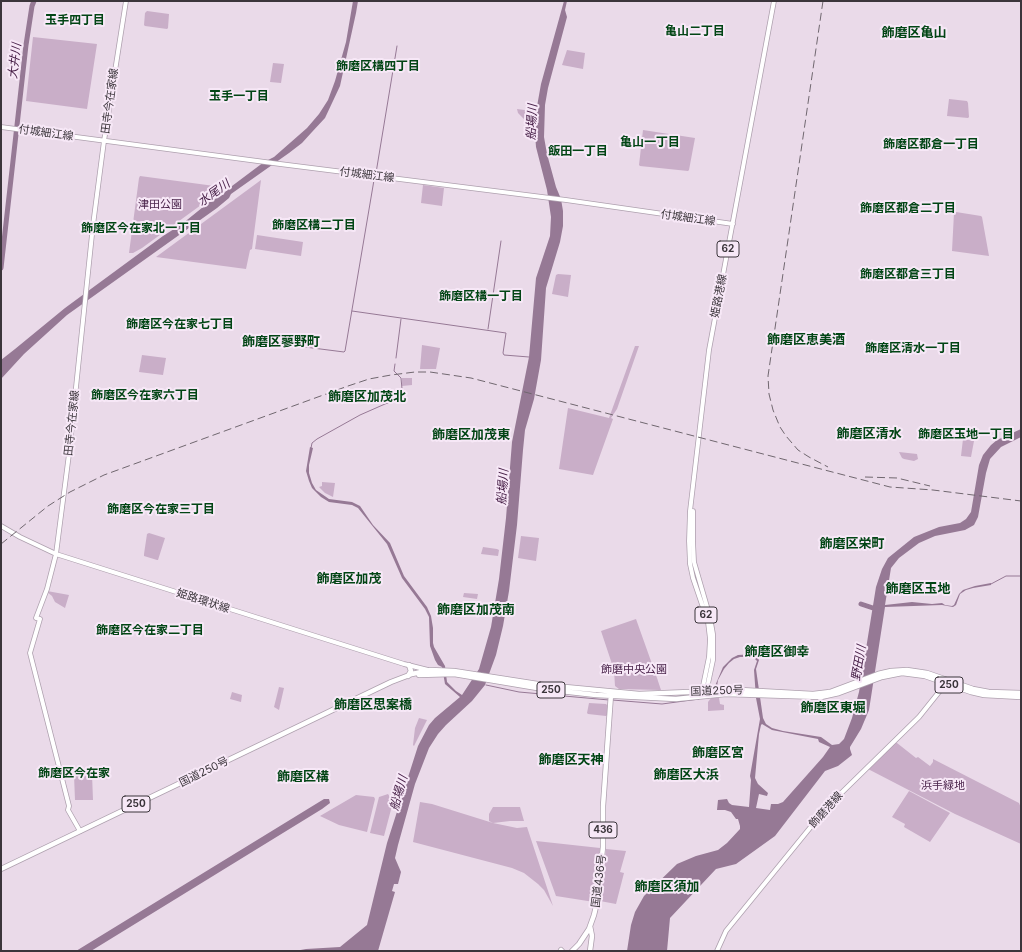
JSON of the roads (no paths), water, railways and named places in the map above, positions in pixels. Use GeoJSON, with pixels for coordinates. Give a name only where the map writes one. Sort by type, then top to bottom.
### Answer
{"type":"FeatureCollection","features":[{"type":"Feature","properties":{"kind":"highway"},"geometry":{"type":"LineString","coordinates":[[408,676],[411,671],[409,665]]}},
{"type":"Feature","properties":{"kind":"highway","name":"国道250号"},"geometry":{"type":"LineString","coordinates":[[1,869],[391,682],[424,671],[451,672],[492,678],[544,689],[611,697],[754,692],[824,693],[857,684],[891,671],[907,670],[919,671],[971,692],[984,695],[1021,697]]}},
{"type":"Feature","properties":{"kind":"highway","name":"国道250号"},"geometry":{"type":"LineString","coordinates":[[408,676],[430,672]]}},
{"type":"Feature","properties":{"kind":"highway","name":"国道250号"},"geometry":{"type":"LineString","coordinates":[[947,682],[982,691],[1021,693]]}},
{"type":"Feature","properties":{"kind":"highway","name":"国道436号"},"geometry":{"type":"LineString","coordinates":[[572,951],[584,937],[590,926],[597,902],[602,857],[603,806],[611,697]]}},
{"type":"Feature","properties":{"kind":"highway","name":"国道436号"},"geometry":{"type":"LineString","coordinates":[[590,926],[592,936],[590,951]]}},
{"type":"Feature","properties":{"kind":"main road","name":"田寺今在家線"},"geometry":{"type":"LineString","coordinates":[[80,831],[68,810],[69,806],[30,653],[40,619],[36,618],[47,589],[56,554],[69,454],[85,289],[104,141],[126,1]]}},
{"type":"Feature","properties":{"kind":"main road","name":"姫路港線"},"geometry":{"type":"LineString","coordinates":[[705,693],[710,639],[708,622],[693,578],[689,559],[692,498],[709,350],[774,1]]}},
{"type":"Feature","properties":{"kind":"main road","name":"付城細江線"},"geometry":{"type":"LineString","coordinates":[[1,127],[261,162],[563,200],[733,224]]}},
{"type":"Feature","properties":{"kind":"main road","name":"姫路環状線"},"geometry":{"type":"LineString","coordinates":[[1,526],[56,554],[430,672]]}},
{"type":"Feature","properties":{"kind":"main road","name":"姫路環状線"},"geometry":{"type":"LineString","coordinates":[[409,665],[424,671]]}},
{"type":"Feature","properties":{"kind":"main road","name":"飾磨港線"},"geometry":{"type":"LineString","coordinates":[[717,951],[726,931],[827,807],[919,717],[947,682]]}},
{"type":"Feature","properties":{"kind":"waterway","name":"大井川"},"geometry":{"type":"LineString","coordinates":[[1,268],[26,45],[34,1]]}},
{"type":"Feature","properties":{"kind":"waterway"},"geometry":{"type":"LineString","coordinates":[[376,173],[397,46]]}},
{"type":"Feature","properties":{"kind":"waterway"},"geometry":{"type":"LineString","coordinates":[[297,346],[345,351],[374,180]]}},
{"type":"Feature","properties":{"kind":"waterway"},"geometry":{"type":"LineString","coordinates":[[488,329],[501,241]]}},
{"type":"Feature","properties":{"kind":"waterway"},"geometry":{"type":"LineString","coordinates":[[352,311],[506,333],[504,355],[529,357]]}},
{"type":"Feature","properties":{"kind":"waterway"},"geometry":{"type":"LineString","coordinates":[[396,358],[401,319]]}},
{"type":"Feature","properties":{"kind":"waterway"},"geometry":{"type":"LineString","coordinates":[[395,364],[394,371],[401,378],[402,389]]}},
{"type":"Feature","properties":{"kind":"waterway"},"geometry":{"type":"LineString","coordinates":[[311,448],[312,443],[317,439],[360,415],[402,398],[402,393]]}},
{"type":"Feature","properties":{"kind":"waterway"},"geometry":{"type":"LineString","coordinates":[[991,584],[1006,576],[1021,576]]}},
{"type":"Feature","properties":{"kind":"waterway"},"geometry":{"type":"LineString","coordinates":[[861,604],[879,610]]}},
{"type":"Feature","properties":{"kind":"waterway"},"geometry":{"type":"LineString","coordinates":[[486,685],[519,692],[609,700]]}},
{"type":"Feature","properties":{"kind":"waterway"},"geometry":{"type":"LineString","coordinates":[[612,700],[662,704],[699,699]]}},
{"type":"Feature","properties":{"kind":"railway"},"geometry":{"type":"LineString","coordinates":[[823,1],[768,376],[769,394],[773,410],[780,427],[798,450],[828,467]]}},
{"type":"Feature","properties":{"kind":"railway"},"geometry":{"type":"LineString","coordinates":[[1,544],[48,506],[70,492],[104,475],[369,379],[415,372],[430,372],[471,378],[890,487],[933,490],[1021,501]]}},
{"type":"Feature","properties":{"kind":"railway"},"geometry":{"type":"LineString","coordinates":[[865,477],[897,478],[930,486]]}},
{"type":"Feature","properties":{"kind":"district","name":"玉手四丁目"},"geometry":{"type":"Point","coordinates":[75,20]}},
{"type":"Feature","properties":{"kind":"district","name":"亀山二丁目"},"geometry":{"type":"Point","coordinates":[695,31]}},
{"type":"Feature","properties":{"kind":"district","name":"飾磨区亀山"},"geometry":{"type":"Point","coordinates":[914,33]}},
{"type":"Feature","properties":{"kind":"district","name":"飾磨区構四丁目"},"geometry":{"type":"Point","coordinates":[378,66]}},
{"type":"Feature","properties":{"kind":"district","name":"玉手一丁目"},"geometry":{"type":"Point","coordinates":[239,96]}},
{"type":"Feature","properties":{"kind":"district","name":"亀山一丁目"},"geometry":{"type":"Point","coordinates":[650,142]}},
{"type":"Feature","properties":{"kind":"district","name":"飾磨区都倉一丁目"},"geometry":{"type":"Point","coordinates":[931,144]}},
{"type":"Feature","properties":{"kind":"district","name":"飯田一丁目"},"geometry":{"type":"Point","coordinates":[578,151]}},
{"type":"Feature","properties":{"kind":"district","name":"飾磨区都倉二丁目"},"geometry":{"type":"Point","coordinates":[908,208]}},
{"type":"Feature","properties":{"kind":"district","name":"飾磨区構二丁目"},"geometry":{"type":"Point","coordinates":[314,225]}},
{"type":"Feature","properties":{"kind":"district","name":"飾磨区今在家北一丁目"},"geometry":{"type":"Point","coordinates":[141,228]}},
{"type":"Feature","properties":{"kind":"district","name":"飾磨区都倉三丁目"},"geometry":{"type":"Point","coordinates":[908,274]}},
{"type":"Feature","properties":{"kind":"district","name":"飾磨区構一丁目"},"geometry":{"type":"Point","coordinates":[481,296]}},
{"type":"Feature","properties":{"kind":"district","name":"飾磨区今在家七丁目"},"geometry":{"type":"Point","coordinates":[180,324]}},
{"type":"Feature","properties":{"kind":"district","name":"飾磨区恵美酒"},"geometry":{"type":"Point","coordinates":[806,340]}},
{"type":"Feature","properties":{"kind":"district","name":"飾磨区蓼野町"},"geometry":{"type":"Point","coordinates":[281,342]}},
{"type":"Feature","properties":{"kind":"district","name":"飾磨区清水一丁目"},"geometry":{"type":"Point","coordinates":[913,348]}},
{"type":"Feature","properties":{"kind":"district","name":"飾磨区今在家六丁目"},"geometry":{"type":"Point","coordinates":[145,395]}},
{"type":"Feature","properties":{"kind":"district","name":"飾磨区加茂北"},"geometry":{"type":"Point","coordinates":[367,397]}},
{"type":"Feature","properties":{"kind":"district","name":"飾磨区清水"},"geometry":{"type":"Point","coordinates":[869,434]}},
{"type":"Feature","properties":{"kind":"district","name":"飾磨区玉地一丁目"},"geometry":{"type":"Point","coordinates":[966,434]}},
{"type":"Feature","properties":{"kind":"district","name":"飾磨区加茂東"},"geometry":{"type":"Point","coordinates":[471,435]}},
{"type":"Feature","properties":{"kind":"district","name":"飾磨区今在家三丁目"},"geometry":{"type":"Point","coordinates":[161,509]}},
{"type":"Feature","properties":{"kind":"district","name":"飾磨区栄町"},"geometry":{"type":"Point","coordinates":[852,544]}},
{"type":"Feature","properties":{"kind":"district","name":"飾磨区加茂"},"geometry":{"type":"Point","coordinates":[349,579]}},
{"type":"Feature","properties":{"kind":"district","name":"飾磨区玉地"},"geometry":{"type":"Point","coordinates":[918,589]}},
{"type":"Feature","properties":{"kind":"district","name":"飾磨区加茂南"},"geometry":{"type":"Point","coordinates":[476,610]}},
{"type":"Feature","properties":{"kind":"district","name":"飾磨区今在家二丁目"},"geometry":{"type":"Point","coordinates":[150,630]}},
{"type":"Feature","properties":{"kind":"district","name":"飾磨区御幸"},"geometry":{"type":"Point","coordinates":[777,652]}},
{"type":"Feature","properties":{"kind":"district","name":"飾磨区思案橋"},"geometry":{"type":"Point","coordinates":[373,705]}},
{"type":"Feature","properties":{"kind":"district","name":"飾磨区東堀"},"geometry":{"type":"Point","coordinates":[833,708]}},
{"type":"Feature","properties":{"kind":"district","name":"飾磨区宮"},"geometry":{"type":"Point","coordinates":[718,753]}},
{"type":"Feature","properties":{"kind":"district","name":"飾磨区天神"},"geometry":{"type":"Point","coordinates":[571,760]}},
{"type":"Feature","properties":{"kind":"district","name":"飾磨区今在家"},"geometry":{"type":"Point","coordinates":[74,773]}},
{"type":"Feature","properties":{"kind":"district","name":"飾磨区大浜"},"geometry":{"type":"Point","coordinates":[686,775]}},
{"type":"Feature","properties":{"kind":"district","name":"飾磨区構"},"geometry":{"type":"Point","coordinates":[303,777]}},
{"type":"Feature","properties":{"kind":"district","name":"飾磨区須加"},"geometry":{"type":"Point","coordinates":[667,887]}},
{"type":"Feature","properties":{"kind":"water label","name":"船場川"},"geometry":{"type":"Point","coordinates":[532,122]}},
{"type":"Feature","properties":{"kind":"water label","name":"水尾川"},"geometry":{"type":"Point","coordinates":[214,193]}},
{"type":"Feature","properties":{"kind":"water label","name":"船場川"},"geometry":{"type":"Point","coordinates":[503,487]}},
{"type":"Feature","properties":{"kind":"water label","name":"野田川"},"geometry":{"type":"Point","coordinates":[859,663]}},
{"type":"Feature","properties":{"kind":"water label","name":"船場川"},"geometry":{"type":"Point","coordinates":[399,793]}},
{"type":"Feature","properties":{"kind":"park label","name":"津田公園"},"geometry":{"type":"Point","coordinates":[160,205]}},
{"type":"Feature","properties":{"kind":"park label","name":"飾磨中央公園"},"geometry":{"type":"Point","coordinates":[634,670]}},
{"type":"Feature","properties":{"kind":"park label","name":"浜手緑地"},"geometry":{"type":"Point","coordinates":[943,786]}}]}
